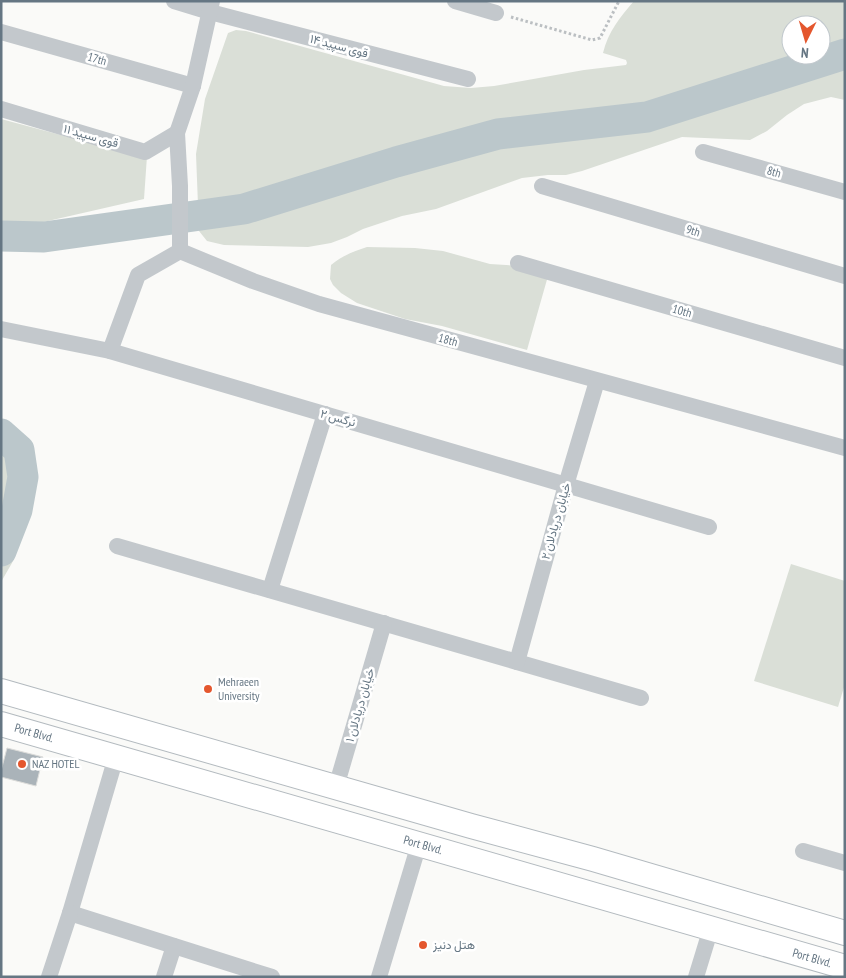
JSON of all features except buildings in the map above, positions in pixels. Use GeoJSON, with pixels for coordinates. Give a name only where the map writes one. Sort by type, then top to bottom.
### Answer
{"type":"FeatureCollection","features":[{"type":"Feature","properties":{"kind":"main road"},"geometry":{"type":"LineString","coordinates":[[8,693],[471,826],[593,859],[845,933]]}},
{"type":"Feature","properties":{"kind":"main road","name":"Port Blvd."},"geometry":{"type":"LineString","coordinates":[[1,724],[845,967]]}},
{"type":"Feature","properties":{"kind":"street","name":"قوی سپید ۱۴"},"geometry":{"type":"LineString","coordinates":[[174,1],[211,7],[468,79]]}},
{"type":"Feature","properties":{"kind":"street"},"geometry":{"type":"LineString","coordinates":[[455,1],[496,13]]}},
{"type":"Feature","properties":{"kind":"street"},"geometry":{"type":"LineString","coordinates":[[110,351],[138,275],[180,247],[180,186],[177,133],[193,86],[211,7]]}},
{"type":"Feature","properties":{"kind":"street","name":"17th"},"geometry":{"type":"LineString","coordinates":[[1,32],[193,86]]}},
{"type":"Feature","properties":{"kind":"street","name":"قوی سپید ۱۱"},"geometry":{"type":"LineString","coordinates":[[1,109],[146,152],[177,133]]}},
{"type":"Feature","properties":{"kind":"street","name":"8th"},"geometry":{"type":"LineString","coordinates":[[703,152],[845,192]]}},
{"type":"Feature","properties":{"kind":"street","name":"9th"},"geometry":{"type":"LineString","coordinates":[[542,186],[845,276]]}},
{"type":"Feature","properties":{"kind":"street","name":"18th"},"geometry":{"type":"LineString","coordinates":[[180,247],[253,281],[319,304],[845,448]]}},
{"type":"Feature","properties":{"kind":"street","name":"10th"},"geometry":{"type":"LineString","coordinates":[[518,263],[845,358]]}},
{"type":"Feature","properties":{"kind":"street","name":"نرگس ۲"},"geometry":{"type":"LineString","coordinates":[[1,329],[110,351],[708,527]]}},
{"type":"Feature","properties":{"kind":"street","name":"خیابان دریادلان ۲"},"geometry":{"type":"LineString","coordinates":[[517,662],[597,380]]}},
{"type":"Feature","properties":{"kind":"street"},"geometry":{"type":"LineString","coordinates":[[270,590],[325,414]]}},
{"type":"Feature","properties":{"kind":"street"},"geometry":{"type":"LineString","coordinates":[[117,546],[641,698]]}},
{"type":"Feature","properties":{"kind":"street","name":"خیابان دریادلان ۱"},"geometry":{"type":"LineString","coordinates":[[336,787],[384,623]]}},
{"type":"Feature","properties":{"kind":"street"},"geometry":{"type":"LineString","coordinates":[[49,977],[116,757]]}},
{"type":"Feature","properties":{"kind":"street"},"geometry":{"type":"LineString","coordinates":[[379,977],[419,844]]}},
{"type":"Feature","properties":{"kind":"street"},"geometry":{"type":"LineString","coordinates":[[803,851],[845,863]]}},
{"type":"Feature","properties":{"kind":"street"},"geometry":{"type":"LineString","coordinates":[[70,913],[272,977]]}},
{"type":"Feature","properties":{"kind":"street"},"geometry":{"type":"LineString","coordinates":[[696,977],[711,928]]}},
{"type":"Feature","properties":{"kind":"street"},"geometry":{"type":"LineString","coordinates":[[164,977],[174,946]]}},
{"type":"Feature","properties":{"kind":"path"},"geometry":{"type":"LineString","coordinates":[[496,13],[592,40],[600,38],[619,1]]}},
{"type":"Feature","properties":{"kind":"shaded area"},"geometry":{"type":"Polygon","coordinates":[[[634,1],[845,1],[845,100],[831,97],[804,104],[767,131],[750,140],[682,137],[582,171],[566,175],[522,178],[436,209],[402,216],[363,229],[331,243],[308,247],[224,245],[207,241],[199,231],[196,154],[205,99],[228,33],[236,30],[246,31],[444,86],[471,88],[626,65],[626,60],[603,53],[611,32],[634,1]]]}},
{"type":"Feature","properties":{"kind":"shaded area"},"geometry":{"type":"Polygon","coordinates":[[[1,119],[128,153],[147,156],[144,199],[26,226],[1,226],[1,119]]]}},
{"type":"Feature","properties":{"kind":"shaded area"},"geometry":{"type":"Polygon","coordinates":[[[367,247],[415,248],[443,251],[490,264],[520,266],[548,276],[527,350],[442,326],[405,319],[357,303],[341,293],[330,279],[331,265],[348,254],[367,247]]]}},
{"type":"Feature","properties":{"kind":"shaded area"},"geometry":{"type":"Polygon","coordinates":[[[1,450],[9,462],[10,469],[5,504],[7,520],[10,521],[22,512],[21,538],[12,563],[1,582],[1,450]]]}},
{"type":"Feature","properties":{"kind":"shaded area"},"geometry":{"type":"Polygon","coordinates":[[[791,564],[845,581],[845,684],[838,707],[754,681],[791,564]]]}},
{"type":"Feature","properties":{"kind":"waterway"},"geometry":{"type":"LineString","coordinates":[[1,236],[44,237],[244,209],[396,162],[498,134],[647,117],[845,54]]}},
{"type":"Feature","properties":{"kind":"waterway"},"geometry":{"type":"LineString","coordinates":[[1,434],[19,450],[23,477],[17,510],[1,551]]}},
{"type":"Feature","properties":{"kind":"place","name":"Mehraeen University"},"geometry":{"type":"Point","coordinates":[208,689]}},
{"type":"Feature","properties":{"kind":"place","name":"NAZ HOTEL"},"geometry":{"type":"Point","coordinates":[22,764]}},
{"type":"Feature","properties":{"kind":"place","name":"هتل دنیز"},"geometry":{"type":"Point","coordinates":[423,945]}}]}
